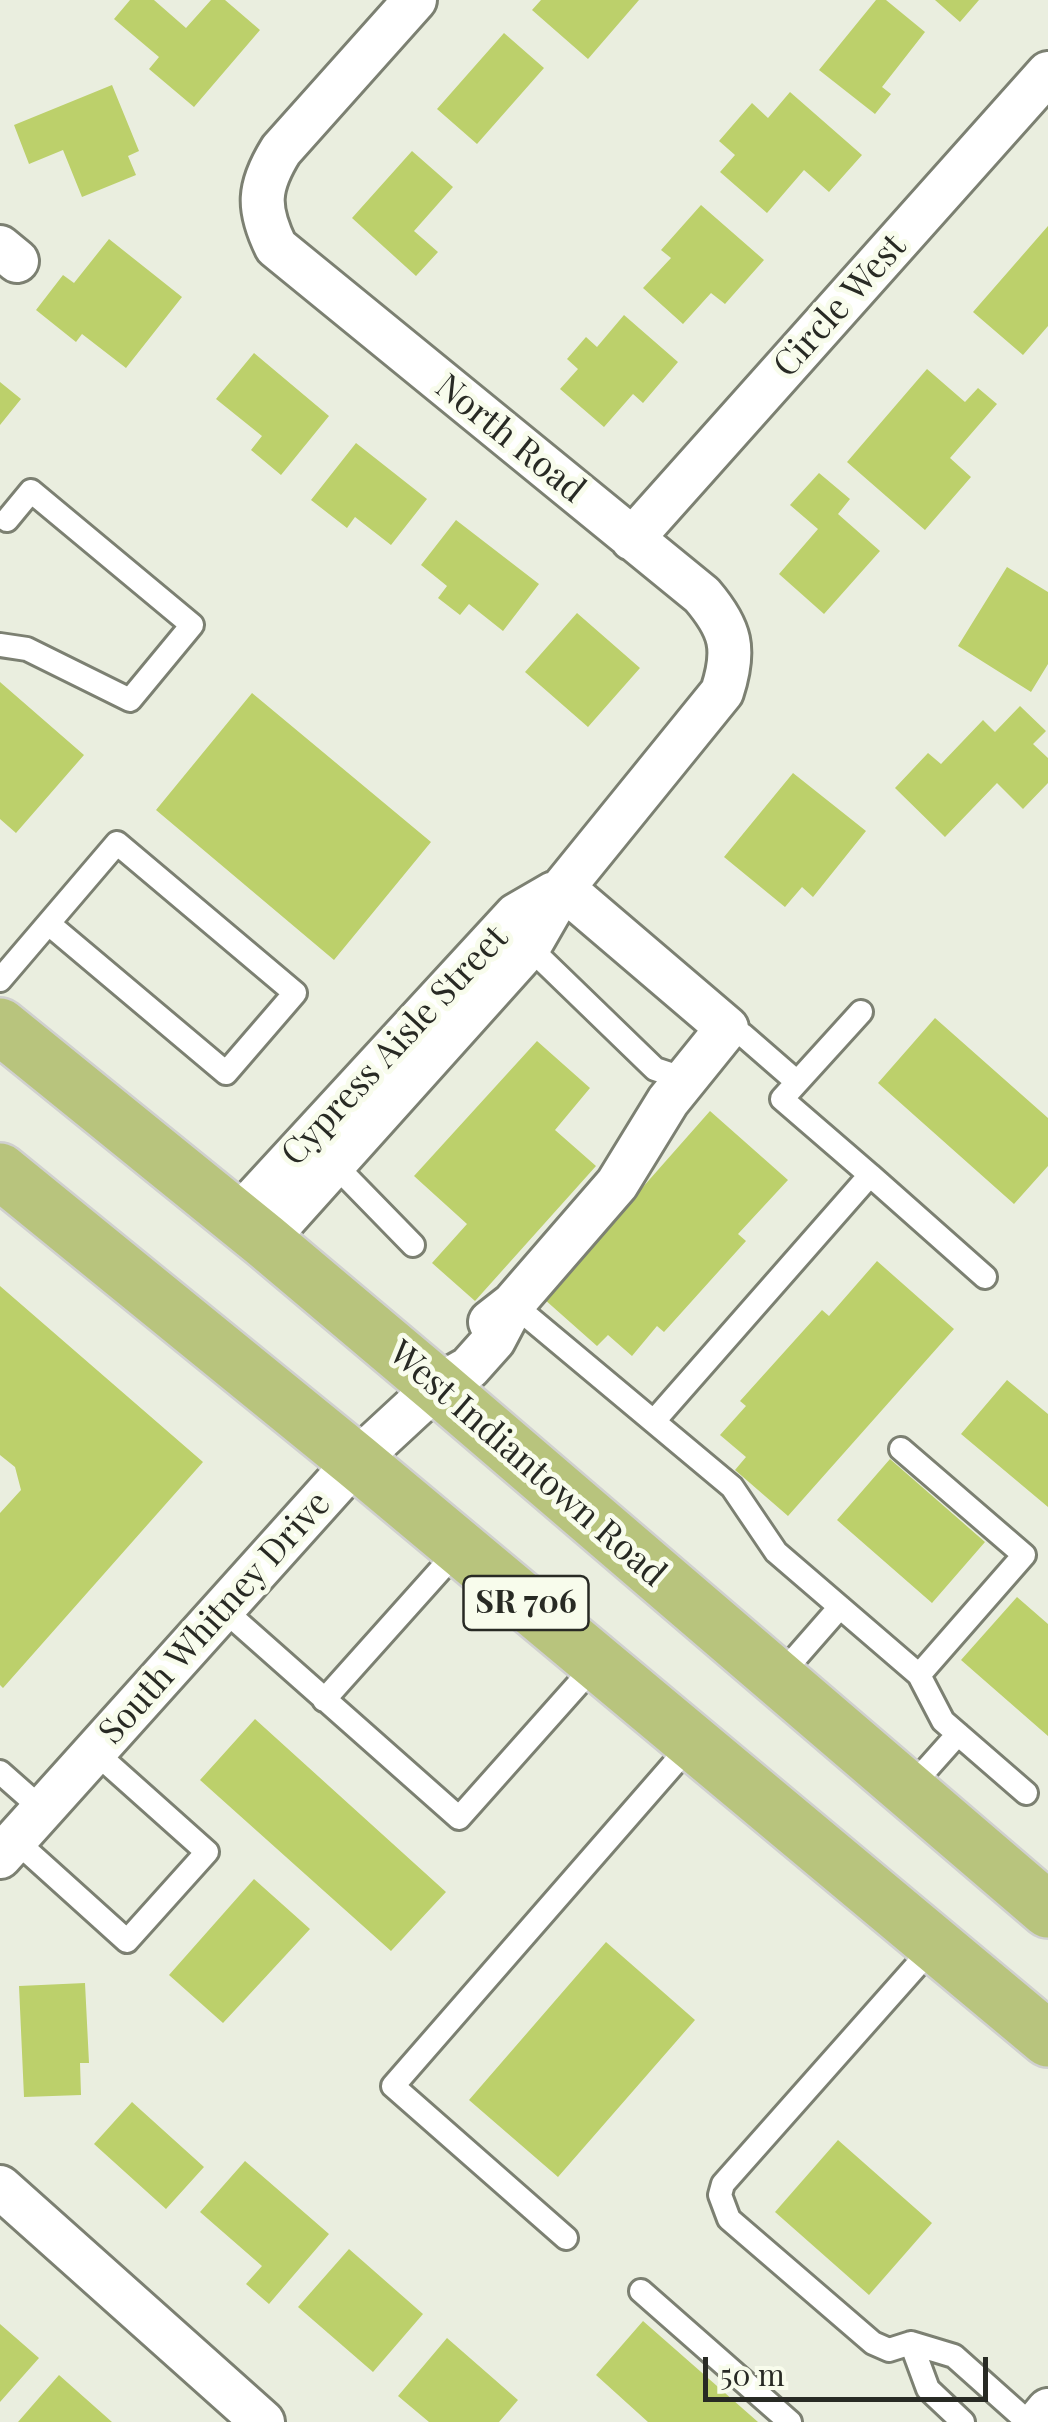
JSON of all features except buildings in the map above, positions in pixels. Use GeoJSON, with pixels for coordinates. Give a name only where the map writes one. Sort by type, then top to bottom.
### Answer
{"type":"FeatureCollection","features":[{"type":"Feature","properties":{"kind":"main road","name":"West Indiantown Road"},"geometry":{"type":"LineString","coordinates":[[0,1026],[251,1230],[908,1790],[1045,1901]]}},
{"type":"Feature","properties":{"kind":"main road","name":"SR 706"},"geometry":{"type":"LineString","coordinates":[[10,1185],[356,1462],[1048,2039]]}},
{"type":"Feature","properties":{"kind":"street","name":"North Road"},"geometry":{"type":"LineString","coordinates":[[415,0],[267,172],[261,198],[264,224],[276,247],[702,595],[720,616],[730,641],[730,666]]}},
{"type":"Feature","properties":{"kind":"street","name":"Circle West"},"geometry":{"type":"LineString","coordinates":[[632,539],[1048,73]]}},
{"type":"Feature","properties":{"kind":"street","name":"Cypress Aisle Street"},"geometry":{"type":"LineString","coordinates":[[251,1230],[333,1164],[529,947],[563,888],[722,692],[730,666]]}},
{"type":"Feature","properties":{"kind":"street","name":"Cypress Aisle Street"},"geometry":{"type":"LineString","coordinates":[[251,1230],[516,914],[563,888]]}},
{"type":"Feature","properties":{"kind":"street"},"geometry":{"type":"LineString","coordinates":[[563,888],[726,1028]]}},
{"type":"Feature","properties":{"kind":"street","name":"South Whitney Drive"},"geometry":{"type":"LineString","coordinates":[[19,1836],[356,1462],[437,1386],[475,1332],[513,1304],[618,1184],[668,1101],[726,1028]]}},
{"type":"Feature","properties":{"kind":"street"},"geometry":{"type":"LineString","coordinates":[[0,2187],[263,2422]]}},
{"type":"Feature","properties":{"kind":"street"},"geometry":{"type":"LineString","coordinates":[[1038,2422],[1048,2410]]}},
{"type":"Feature","properties":{"kind":"lane"},"geometry":{"type":"LineString","coordinates":[[0,645],[27,649],[130,700],[192,625],[31,491],[7,520]]}},
{"type":"Feature","properties":{"kind":"lane"},"geometry":{"type":"LineString","coordinates":[[0,980],[116,843],[295,993],[226,1073],[49,924]]}},
{"type":"Feature","properties":{"kind":"lane"},"geometry":{"type":"LineString","coordinates":[[529,947],[654,1068],[685,1080]]}},
{"type":"Feature","properties":{"kind":"lane"},"geometry":{"type":"LineString","coordinates":[[861,1012],[782,1099],[985,1277]]}},
{"type":"Feature","properties":{"kind":"lane"},"geometry":{"type":"LineString","coordinates":[[726,1028],[743,1036],[797,1082]]}},
{"type":"Feature","properties":{"kind":"lane"},"geometry":{"type":"LineString","coordinates":[[333,1164],[413,1245]]}},
{"type":"Feature","properties":{"kind":"lane"},"geometry":{"type":"LineString","coordinates":[[654,1420],[870,1175]]}},
{"type":"Feature","properties":{"kind":"lane"},"geometry":{"type":"LineString","coordinates":[[513,1304],[732,1487],[776,1552],[919,1674],[943,1722],[1026,1792]]}},
{"type":"Feature","properties":{"kind":"lane"},"geometry":{"type":"LineString","coordinates":[[901,1448],[1024,1556],[919,1674]]}},
{"type":"Feature","properties":{"kind":"lane"},"geometry":{"type":"LineString","coordinates":[[324,1700],[460,1548]]}},
{"type":"Feature","properties":{"kind":"lane"},"geometry":{"type":"LineString","coordinates":[[777,1679],[840,1607]]}},
{"type":"Feature","properties":{"kind":"lane"},"geometry":{"type":"LineString","coordinates":[[223,1609],[458,1818],[597,1663]]}},
{"type":"Feature","properties":{"kind":"lane"},"geometry":{"type":"LineString","coordinates":[[908,1790],[958,1734]]}},
{"type":"Feature","properties":{"kind":"lane"},"geometry":{"type":"LineString","coordinates":[[566,2238],[393,2086],[692,1742]]}},
{"type":"Feature","properties":{"kind":"lane"},"geometry":{"type":"LineString","coordinates":[[0,1772],[19,1836],[127,1940],[207,1852],[95,1752]]}},
{"type":"Feature","properties":{"kind":"lane"},"geometry":{"type":"LineString","coordinates":[[935,1945],[723,2184],[720,2195],[729,2219],[873,2344],[889,2350],[911,2343],[954,2356],[1028,2422]]}},
{"type":"Feature","properties":{"kind":"lane"},"geometry":{"type":"LineString","coordinates":[[640,2291],[790,2422]]}},
{"type":"Feature","properties":{"kind":"lane"},"geometry":{"type":"LineString","coordinates":[[911,2343],[928,2389],[963,2422]]}}]}
